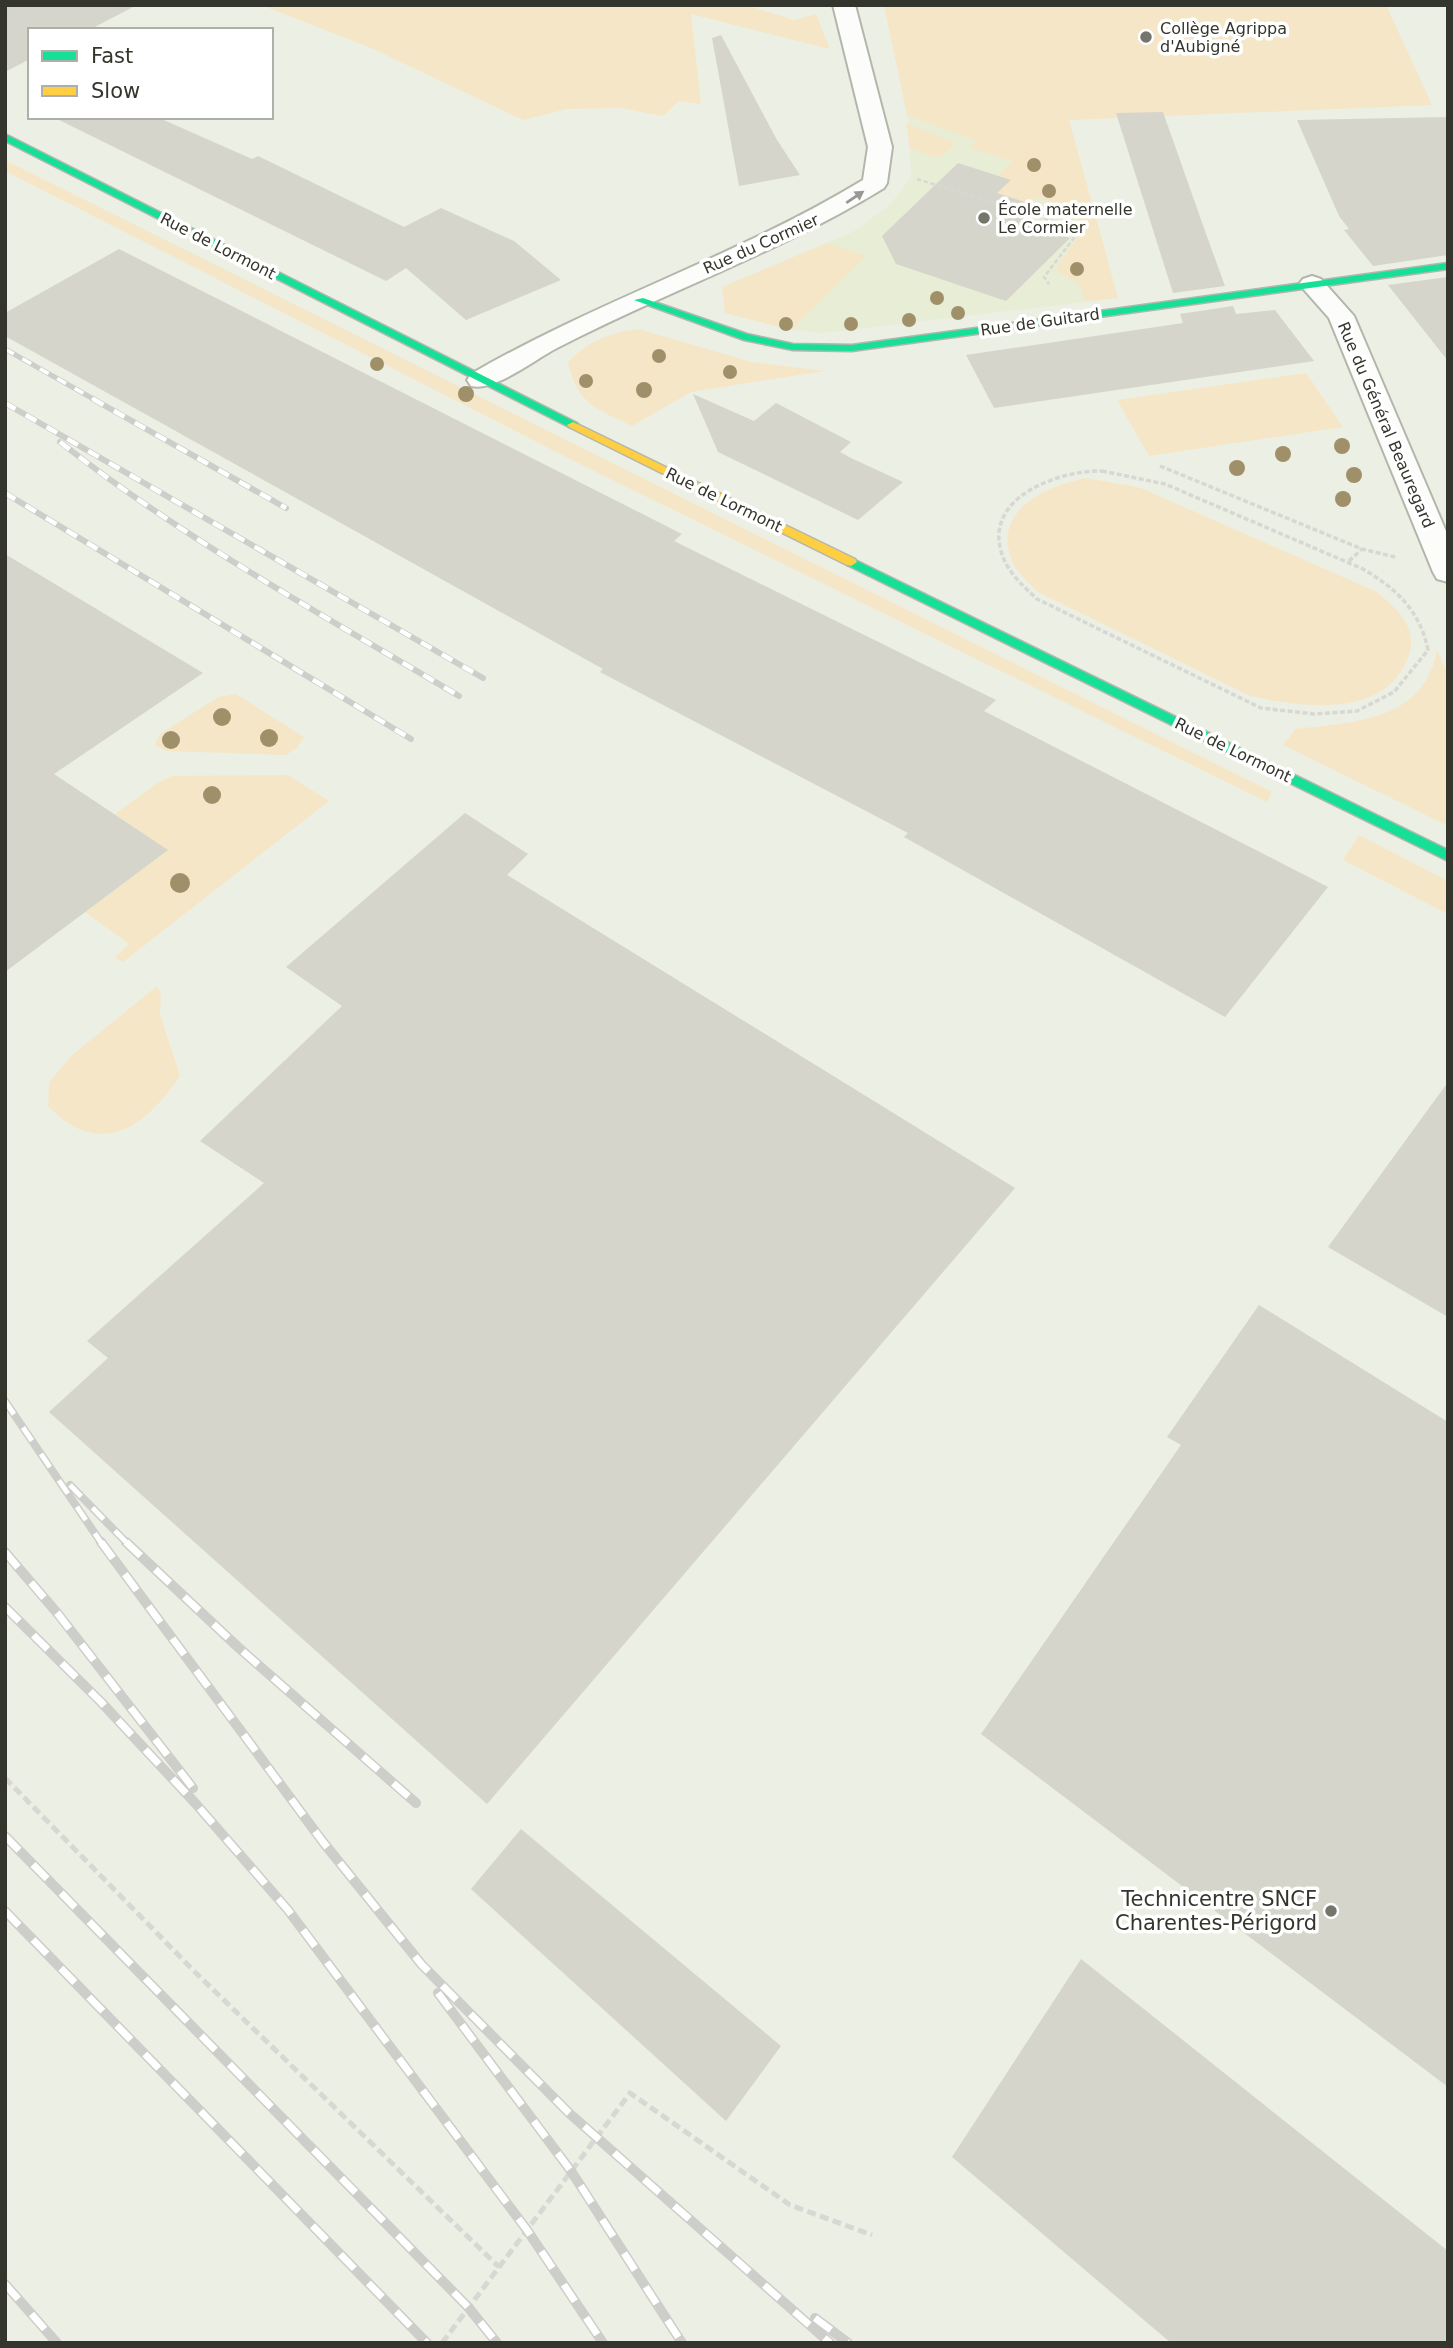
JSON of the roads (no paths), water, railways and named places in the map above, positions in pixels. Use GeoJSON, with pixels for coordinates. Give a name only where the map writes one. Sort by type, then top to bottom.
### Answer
{"type":"FeatureCollection","features":[{"type":"Feature","properties":{"kind":"main road","name":"Rue de Lormont"},"geometry":{"type":"LineString","coordinates":[[5,137],[481,380],[1448,856]]}},
{"type":"Feature","properties":{"kind":"main road","name":"Rue de Guitard"},"geometry":{"type":"LineString","coordinates":[[639,300],[744,337],[793,347],[852,348],[1448,266]]}},
{"type":"Feature","properties":{"kind":"street","name":"Rue du Cormier"},"geometry":{"type":"LineString","coordinates":[[481,380],[506,363],[828,215],[875,183],[880,147],[844,5]]}},
{"type":"Feature","properties":{"kind":"street","name":"Rue du Général Beauregard"},"geometry":{"type":"LineString","coordinates":[[1312,284],[1341,316],[1442,549]]}},
{"type":"Feature","properties":{"kind":"railway"},"geometry":{"type":"LineString","coordinates":[[5,349],[97,401]]}},
{"type":"Feature","properties":{"kind":"railway"},"geometry":{"type":"LineString","coordinates":[[93,399],[286,508]]}},
{"type":"Feature","properties":{"kind":"railway"},"geometry":{"type":"LineString","coordinates":[[5,403],[483,678]]}},
{"type":"Feature","properties":{"kind":"railway"},"geometry":{"type":"LineString","coordinates":[[60,442],[107,478],[205,544],[459,696]]}},
{"type":"Feature","properties":{"kind":"railway"},"geometry":{"type":"LineString","coordinates":[[5,493],[411,739]]}},
{"type":"Feature","properties":{"kind":"railway"},"geometry":{"type":"LineString","coordinates":[[5,1401],[102,1544]]}},
{"type":"Feature","properties":{"kind":"railway"},"geometry":{"type":"LineString","coordinates":[[70,1485],[126,1542]]}},
{"type":"Feature","properties":{"kind":"railway"},"geometry":{"type":"LineString","coordinates":[[101,1542],[323,1842],[422,1965],[569,2113],[830,2343]]}},
{"type":"Feature","properties":{"kind":"railway"},"geometry":{"type":"LineString","coordinates":[[126,1542],[239,1648],[416,1803]]}},
{"type":"Feature","properties":{"kind":"railway"},"geometry":{"type":"LineString","coordinates":[[5,1552],[58,1614],[193,1788]]}},
{"type":"Feature","properties":{"kind":"railway"},"geometry":{"type":"LineString","coordinates":[[5,1607],[101,1702],[196,1804],[288,1910],[527,2230],[603,2343]]}},
{"type":"Feature","properties":{"kind":"railway"},"geometry":{"type":"LineString","coordinates":[[5,1836],[468,2307],[497,2343]]}},
{"type":"Feature","properties":{"kind":"railway"},"geometry":{"type":"LineString","coordinates":[[5,1911],[427,2343]]}},
{"type":"Feature","properties":{"kind":"railway"},"geometry":{"type":"LineString","coordinates":[[438,1993],[571,2171],[682,2343]]}},
{"type":"Feature","properties":{"kind":"railway"},"geometry":{"type":"LineString","coordinates":[[5,2284],[57,2343]]}},
{"type":"Feature","properties":{"kind":"railway"},"geometry":{"type":"LineString","coordinates":[[815,2318],[848,2343]]}},
{"type":"Feature","properties":{"kind":"place","name":"Collège Agrippa d'Aubigné"},"geometry":{"type":"Point","coordinates":[1146,37]}},
{"type":"Feature","properties":{"kind":"place","name":"École maternelle Le Cormier"},"geometry":{"type":"Point","coordinates":[984,218]}},
{"type":"Feature","properties":{"kind":"place","name":"Technicentre SNCF Charentes-Périgord"},"geometry":{"type":"Point","coordinates":[1331,1911]}}]}
